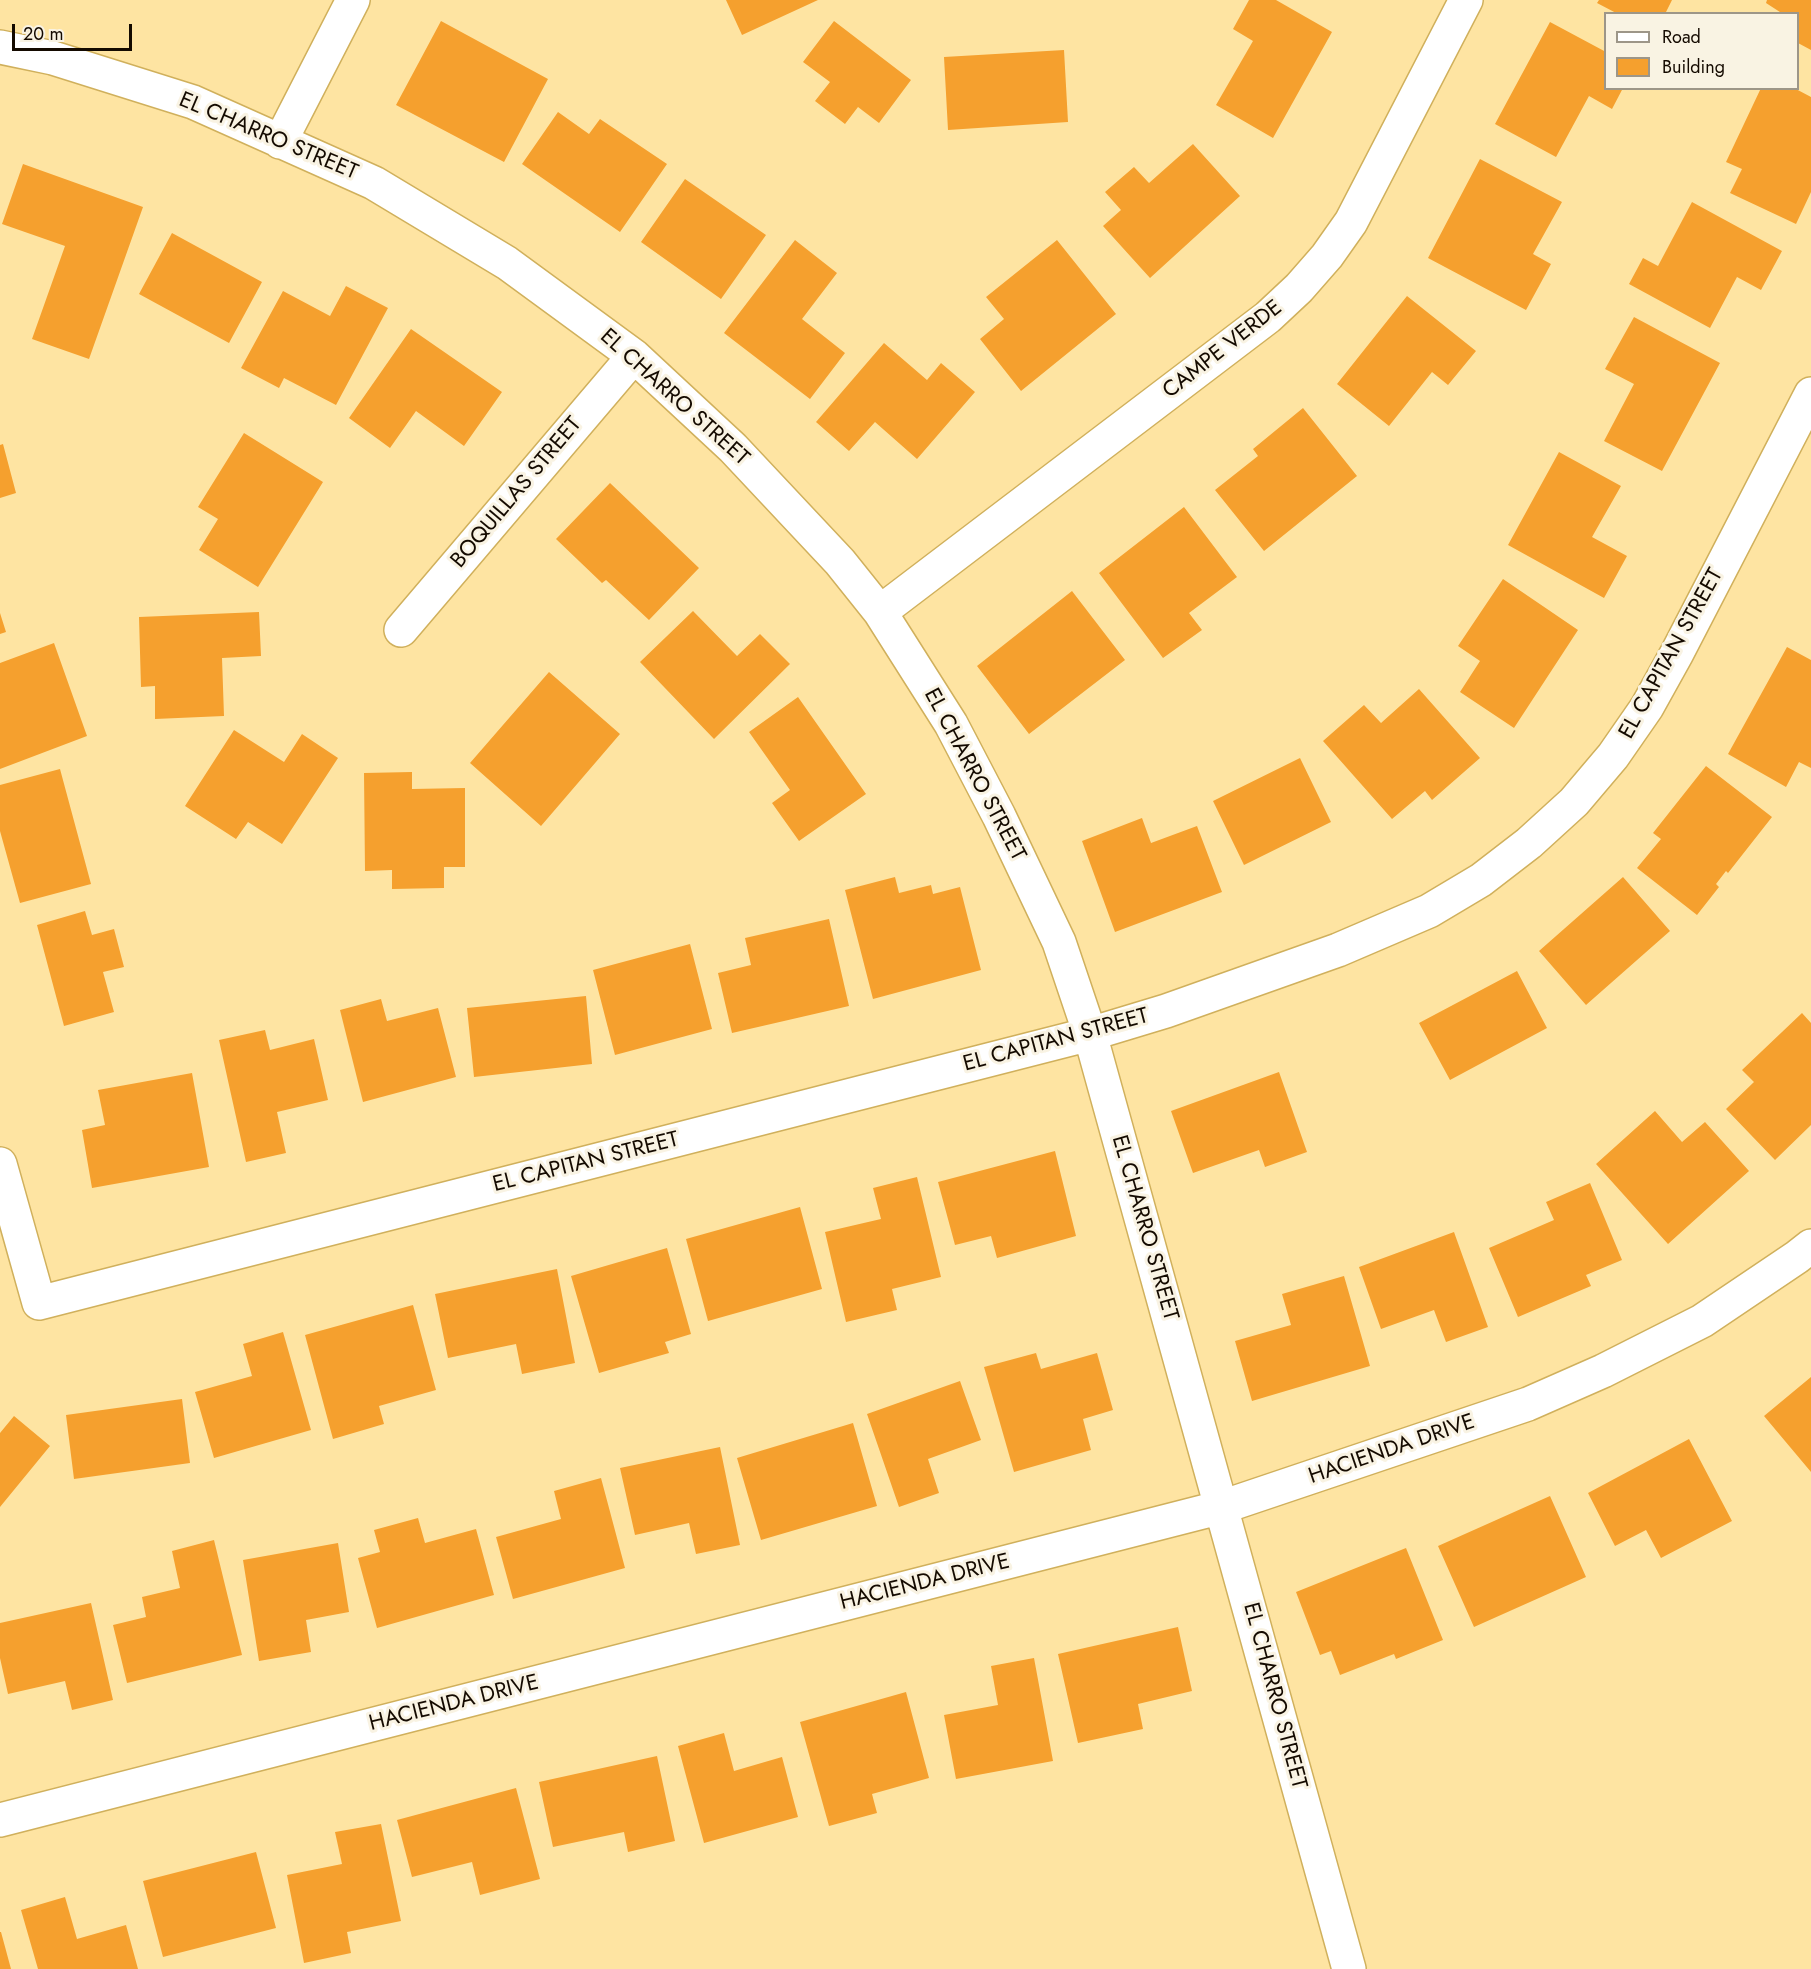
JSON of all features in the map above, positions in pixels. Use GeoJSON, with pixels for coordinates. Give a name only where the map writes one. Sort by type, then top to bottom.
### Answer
{"type":"FeatureCollection","features":[{"type":"Feature","properties":{"kind":"street"},"geometry":{"type":"LineString","coordinates":[[280,142],[354,0]]}},
{"type":"Feature","properties":{"kind":"street","name":"CAMPE VERDE"},"geometry":{"type":"LineString","coordinates":[[880,612],[1268,317],[1299,288],[1327,256],[1351,222],[1466,0]]}},
{"type":"Feature","properties":{"kind":"street","name":"EL CHARRO STREET"},"geometry":{"type":"LineString","coordinates":[[0,47],[53,58],[193,102],[374,183],[507,263],[634,356],[734,448],[840,562],[880,612],[951,724],[999,816],[1059,942],[1090,1035],[1349,1969]]}},
{"type":"Feature","properties":{"kind":"street","name":"BOQUILLAS STREET"},"geometry":{"type":"LineString","coordinates":[[401,630],[634,356]]}},
{"type":"Feature","properties":{"kind":"street","name":"EL CAPITAN STREET"},"geometry":{"type":"LineString","coordinates":[[0,1164],[39,1304],[1090,1035],[1166,1011],[1338,950],[1429,911],[1481,880],[1529,843],[1574,802],[1607,764],[1647,707],[1811,394]]}},
{"type":"Feature","properties":{"kind":"street","name":"HACIENDA DRIVE"},"geometry":{"type":"LineString","coordinates":[[0,1820],[1222,1508],[1528,1404],[1603,1371],[1702,1321],[1811,1246]]}},
{"type":"Feature","properties":{"kind":"building"},"geometry":{"type":"Polygon","coordinates":[[[726,0],[818,0],[742,35],[726,0]]]}},
{"type":"Feature","properties":{"kind":"building"},"geometry":{"type":"Polygon","coordinates":[[[1249,0],[1276,0],[1332,32],[1273,138],[1216,105],[1253,41],[1233,29],[1249,0]]]}},
{"type":"Feature","properties":{"kind":"building"},"geometry":{"type":"Polygon","coordinates":[[[1599,0],[1672,0],[1666,12],[1614,12],[1597,3],[1599,0]]]}},
{"type":"Feature","properties":{"kind":"building"},"geometry":{"type":"Polygon","coordinates":[[[1767,0],[1811,0],[1811,50],[1799,44],[1799,12],[1780,12],[1766,3],[1767,0]]]}},
{"type":"Feature","properties":{"kind":"building"},"geometry":{"type":"Polygon","coordinates":[[[441,21],[548,79],[504,162],[396,105],[441,21]]]}},
{"type":"Feature","properties":{"kind":"building"},"geometry":{"type":"Polygon","coordinates":[[[834,21],[911,80],[879,123],[858,107],[845,124],[815,101],[830,82],[803,62],[834,21]]]}},
{"type":"Feature","properties":{"kind":"building"},"geometry":{"type":"Polygon","coordinates":[[[1550,22],[1604,51],[1604,90],[1622,90],[1612,109],[1589,96],[1556,157],[1495,124],[1550,22]]]}},
{"type":"Feature","properties":{"kind":"building"},"geometry":{"type":"Polygon","coordinates":[[[1064,50],[1068,122],[948,130],[944,57],[1064,50]]]}},
{"type":"Feature","properties":{"kind":"building"},"geometry":{"type":"Polygon","coordinates":[[[1760,90],[1798,90],[1811,97],[1811,192],[1796,224],[1730,193],[1742,169],[1726,162],[1760,90]]]}},
{"type":"Feature","properties":{"kind":"building"},"geometry":{"type":"Polygon","coordinates":[[[558,112],[589,134],[600,119],[667,164],[620,232],[522,164],[558,112]]]}},
{"type":"Feature","properties":{"kind":"building"},"geometry":{"type":"Polygon","coordinates":[[[1193,144],[1240,196],[1150,278],[1103,226],[1121,210],[1105,192],[1134,167],[1149,183],[1193,144]]]}},
{"type":"Feature","properties":{"kind":"building"},"geometry":{"type":"Polygon","coordinates":[[[1480,159],[1562,202],[1533,254],[1551,264],[1526,310],[1428,258],[1480,159]]]}},
{"type":"Feature","properties":{"kind":"building"},"geometry":{"type":"Polygon","coordinates":[[[23,164],[143,207],[89,359],[32,339],[65,246],[2,224],[23,164]]]}},
{"type":"Feature","properties":{"kind":"building"},"geometry":{"type":"Polygon","coordinates":[[[685,179],[766,235],[721,299],[641,242],[685,179]]]}},
{"type":"Feature","properties":{"kind":"building"},"geometry":{"type":"Polygon","coordinates":[[[1692,202],[1782,251],[1761,290],[1737,277],[1710,328],[1629,284],[1643,258],[1658,266],[1692,202]]]}},
{"type":"Feature","properties":{"kind":"building"},"geometry":{"type":"Polygon","coordinates":[[[172,233],[262,282],[229,343],[139,294],[172,233]]]}},
{"type":"Feature","properties":{"kind":"building"},"geometry":{"type":"Polygon","coordinates":[[[795,240],[837,273],[802,319],[845,353],[810,399],[724,333],[795,240]]]}},
{"type":"Feature","properties":{"kind":"building"},"geometry":{"type":"Polygon","coordinates":[[[1057,240],[1116,314],[1021,391],[980,339],[1004,319],[986,297],[1057,240]]]}},
{"type":"Feature","properties":{"kind":"building"},"geometry":{"type":"Polygon","coordinates":[[[346,286],[388,308],[336,405],[284,378],[279,388],[241,368],[283,291],[330,316],[346,286]]]}},
{"type":"Feature","properties":{"kind":"building"},"geometry":{"type":"Polygon","coordinates":[[[1407,296],[1476,351],[1448,385],[1432,372],[1389,426],[1337,384],[1407,296]]]}},
{"type":"Feature","properties":{"kind":"building"},"geometry":{"type":"Polygon","coordinates":[[[1634,317],[1720,363],[1662,471],[1604,441],[1634,384],[1605,369],[1634,317]]]}},
{"type":"Feature","properties":{"kind":"building"},"geometry":{"type":"Polygon","coordinates":[[[411,329],[502,392],[464,446],[416,411],[390,448],[349,418],[411,329]]]}},
{"type":"Feature","properties":{"kind":"building"},"geometry":{"type":"Polygon","coordinates":[[[884,343],[927,380],[941,363],[975,392],[917,459],[875,422],[849,451],[816,422],[884,343]]]}},
{"type":"Feature","properties":{"kind":"building"},"geometry":{"type":"Polygon","coordinates":[[[1303,408],[1357,476],[1264,551],[1215,490],[1258,456],[1253,449],[1303,408]]]}},
{"type":"Feature","properties":{"kind":"building"},"geometry":{"type":"Polygon","coordinates":[[[244,433],[323,482],[258,587],[199,550],[218,519],[198,507],[244,433]]]}},
{"type":"Feature","properties":{"kind":"building"},"geometry":{"type":"Polygon","coordinates":[[[3,444],[16,493],[0,498],[0,445],[3,444]]]}},
{"type":"Feature","properties":{"kind":"building"},"geometry":{"type":"Polygon","coordinates":[[[1559,452],[1621,486],[1592,537],[1627,556],[1604,598],[1508,545],[1559,452]]]}},
{"type":"Feature","properties":{"kind":"building"},"geometry":{"type":"Polygon","coordinates":[[[610,483],[699,568],[649,620],[606,580],[602,583],[556,539],[610,483]]]}},
{"type":"Feature","properties":{"kind":"building"},"geometry":{"type":"Polygon","coordinates":[[[1184,507],[1237,577],[1189,613],[1202,630],[1163,658],[1099,573],[1184,507]]]}},
{"type":"Feature","properties":{"kind":"building"},"geometry":{"type":"Polygon","coordinates":[[[1503,579],[1578,630],[1514,728],[1460,692],[1480,661],[1458,646],[1503,579]]]}},
{"type":"Feature","properties":{"kind":"building"},"geometry":{"type":"Polygon","coordinates":[[[1072,591],[1125,660],[1029,734],[977,666],[1072,591]]]}},
{"type":"Feature","properties":{"kind":"building"},"geometry":{"type":"Polygon","coordinates":[[[693,611],[737,656],[760,634],[790,664],[714,739],[640,662],[693,611]]]}},
{"type":"Feature","properties":{"kind":"building"},"geometry":{"type":"Polygon","coordinates":[[[259,612],[261,656],[222,658],[224,716],[155,719],[155,686],[141,687],[139,617],[259,612]]]}},
{"type":"Feature","properties":{"kind":"building"},"geometry":{"type":"Polygon","coordinates":[[[0,613],[6,632],[0,634],[0,613]]]}},
{"type":"Feature","properties":{"kind":"building"},"geometry":{"type":"Polygon","coordinates":[[[54,643],[87,736],[0,769],[0,663],[54,643]]]}},
{"type":"Feature","properties":{"kind":"building"},"geometry":{"type":"Polygon","coordinates":[[[1787,647],[1811,660],[1811,768],[1799,762],[1786,787],[1728,754],[1787,647]]]}},
{"type":"Feature","properties":{"kind":"building"},"geometry":{"type":"Polygon","coordinates":[[[549,672],[620,734],[541,826],[470,763],[549,672]]]}},
{"type":"Feature","properties":{"kind":"building"},"geometry":{"type":"Polygon","coordinates":[[[1419,689],[1480,758],[1432,800],[1425,791],[1392,819],[1323,741],[1364,705],[1381,723],[1419,689]]]}},
{"type":"Feature","properties":{"kind":"building"},"geometry":{"type":"Polygon","coordinates":[[[798,697],[866,794],[799,841],[772,803],[790,790],[749,732],[798,697]]]}},
{"type":"Feature","properties":{"kind":"building"},"geometry":{"type":"Polygon","coordinates":[[[234,730],[284,762],[302,734],[338,758],[282,844],[248,822],[236,839],[185,806],[234,730]]]}},
{"type":"Feature","properties":{"kind":"building"},"geometry":{"type":"Polygon","coordinates":[[[1300,758],[1331,822],[1244,865],[1213,801],[1300,758]]]}},
{"type":"Feature","properties":{"kind":"building"},"geometry":{"type":"Polygon","coordinates":[[[1706,766],[1772,817],[1728,873],[1726,871],[1716,884],[1719,887],[1697,915],[1637,868],[1661,839],[1653,833],[1706,766]]]}},
{"type":"Feature","properties":{"kind":"building"},"geometry":{"type":"Polygon","coordinates":[[[60,769],[91,884],[20,903],[0,831],[0,785],[60,769]]]}},
{"type":"Feature","properties":{"kind":"building"},"geometry":{"type":"Polygon","coordinates":[[[412,772],[412,789],[465,788],[465,867],[444,867],[444,888],[392,889],[392,870],[365,871],[364,773],[412,772]]]}},
{"type":"Feature","properties":{"kind":"building"},"geometry":{"type":"Polygon","coordinates":[[[1142,818],[1151,843],[1197,826],[1222,892],[1115,932],[1082,841],[1142,818]]]}},
{"type":"Feature","properties":{"kind":"building"},"geometry":{"type":"Polygon","coordinates":[[[895,877],[899,893],[931,885],[933,894],[960,887],[981,970],[873,999],[845,890],[895,877]]]}},
{"type":"Feature","properties":{"kind":"building"},"geometry":{"type":"Polygon","coordinates":[[[1623,877],[1670,931],[1586,1005],[1539,951],[1623,877]]]}},
{"type":"Feature","properties":{"kind":"building"},"geometry":{"type":"Polygon","coordinates":[[[85,911],[92,935],[114,929],[124,967],[103,972],[114,1012],[64,1026],[37,925],[85,911]]]}},
{"type":"Feature","properties":{"kind":"building"},"geometry":{"type":"Polygon","coordinates":[[[829,919],[849,1006],[732,1033],[718,973],[751,965],[745,938],[829,919]]]}},
{"type":"Feature","properties":{"kind":"building"},"geometry":{"type":"Polygon","coordinates":[[[690,944],[712,1029],[615,1055],[593,970],[690,944]]]}},
{"type":"Feature","properties":{"kind":"building"},"geometry":{"type":"Polygon","coordinates":[[[1517,971],[1547,1028],[1450,1080],[1419,1023],[1517,971]]]}},
{"type":"Feature","properties":{"kind":"building"},"geometry":{"type":"Polygon","coordinates":[[[586,996],[592,1064],[474,1077],[467,1008],[586,996]]]}},
{"type":"Feature","properties":{"kind":"building"},"geometry":{"type":"Polygon","coordinates":[[[381,999],[387,1021],[438,1008],[456,1077],[363,1102],[340,1010],[381,999]]]}},
{"type":"Feature","properties":{"kind":"building"},"geometry":{"type":"Polygon","coordinates":[[[1802,1013],[1811,1023],[1811,1125],[1775,1160],[1726,1109],[1754,1082],[1742,1070],[1802,1013]]]}},
{"type":"Feature","properties":{"kind":"building"},"geometry":{"type":"Polygon","coordinates":[[[265,1030],[270,1050],[314,1039],[328,1100],[277,1112],[286,1153],[246,1162],[219,1040],[265,1030]]]}},
{"type":"Feature","properties":{"kind":"building"},"geometry":{"type":"Polygon","coordinates":[[[1279,1072],[1307,1152],[1265,1167],[1259,1150],[1193,1173],[1171,1111],[1279,1072]]]}},
{"type":"Feature","properties":{"kind":"building"},"geometry":{"type":"Polygon","coordinates":[[[192,1073],[209,1167],[92,1188],[82,1130],[105,1125],[98,1090],[192,1073]]]}},
{"type":"Feature","properties":{"kind":"building"},"geometry":{"type":"Polygon","coordinates":[[[1655,1111],[1682,1142],[1705,1122],[1749,1171],[1668,1244],[1596,1164],[1655,1111]]]}},
{"type":"Feature","properties":{"kind":"building"},"geometry":{"type":"Polygon","coordinates":[[[1055,1151],[1076,1236],[997,1258],[991,1236],[955,1245],[938,1182],[1055,1151]]]}},
{"type":"Feature","properties":{"kind":"building"},"geometry":{"type":"Polygon","coordinates":[[[917,1177],[941,1277],[892,1289],[897,1310],[846,1322],[825,1232],[881,1219],[873,1188],[917,1177]]]}},
{"type":"Feature","properties":{"kind":"building"},"geometry":{"type":"Polygon","coordinates":[[[1590,1183],[1622,1260],[1586,1275],[1591,1286],[1518,1317],[1489,1248],[1554,1220],[1546,1202],[1590,1183]]]}},
{"type":"Feature","properties":{"kind":"building"},"geometry":{"type":"Polygon","coordinates":[[[800,1207],[822,1289],[708,1321],[686,1239],[800,1207]]]}},
{"type":"Feature","properties":{"kind":"building"},"geometry":{"type":"Polygon","coordinates":[[[1454,1232],[1488,1327],[1446,1342],[1434,1310],[1381,1329],[1359,1267],[1454,1232]]]}},
{"type":"Feature","properties":{"kind":"building"},"geometry":{"type":"Polygon","coordinates":[[[667,1248],[691,1334],[665,1342],[669,1353],[599,1373],[571,1276],[667,1248]]]}},
{"type":"Feature","properties":{"kind":"building"},"geometry":{"type":"Polygon","coordinates":[[[557,1269],[575,1363],[522,1374],[516,1344],[448,1358],[435,1294],[557,1269]]]}},
{"type":"Feature","properties":{"kind":"building"},"geometry":{"type":"Polygon","coordinates":[[[1344,1276],[1370,1366],[1252,1401],[1235,1341],[1291,1325],[1282,1294],[1344,1276]]]}},
{"type":"Feature","properties":{"kind":"building"},"geometry":{"type":"Polygon","coordinates":[[[413,1305],[436,1390],[379,1406],[384,1424],[333,1439],[305,1335],[413,1305]]]}},
{"type":"Feature","properties":{"kind":"building"},"geometry":{"type":"Polygon","coordinates":[[[283,1332],[311,1430],[214,1458],[195,1392],[252,1376],[243,1344],[283,1332]]]}},
{"type":"Feature","properties":{"kind":"building"},"geometry":{"type":"Polygon","coordinates":[[[1036,1353],[1041,1369],[1097,1353],[1113,1410],[1083,1419],[1091,1450],[1014,1472],[984,1367],[1036,1353]]]}},
{"type":"Feature","properties":{"kind":"building"},"geometry":{"type":"Polygon","coordinates":[[[1811,1377],[1811,1472],[1764,1416],[1811,1377]]]}},
{"type":"Feature","properties":{"kind":"building"},"geometry":{"type":"Polygon","coordinates":[[[960,1381],[981,1440],[928,1459],[939,1493],[899,1507],[867,1414],[960,1381]]]}},
{"type":"Feature","properties":{"kind":"building"},"geometry":{"type":"Polygon","coordinates":[[[182,1399],[190,1463],[74,1479],[66,1415],[182,1399]]]}},
{"type":"Feature","properties":{"kind":"building"},"geometry":{"type":"Polygon","coordinates":[[[14,1416],[50,1446],[0,1507],[0,1433],[14,1416]]]}},
{"type":"Feature","properties":{"kind":"building"},"geometry":{"type":"Polygon","coordinates":[[[853,1423],[877,1506],[761,1540],[737,1458],[853,1423]]]}},
{"type":"Feature","properties":{"kind":"building"},"geometry":{"type":"Polygon","coordinates":[[[1689,1439],[1732,1521],[1661,1558],[1646,1530],[1615,1546],[1588,1493],[1689,1439]]]}},
{"type":"Feature","properties":{"kind":"building"},"geometry":{"type":"Polygon","coordinates":[[[720,1447],[740,1545],[696,1554],[689,1523],[635,1535],[620,1468],[720,1447]]]}},
{"type":"Feature","properties":{"kind":"building"},"geometry":{"type":"Polygon","coordinates":[[[601,1478],[625,1568],[513,1599],[496,1537],[561,1519],[554,1491],[601,1478]]]}},
{"type":"Feature","properties":{"kind":"building"},"geometry":{"type":"Polygon","coordinates":[[[1550,1496],[1586,1577],[1474,1627],[1438,1546],[1550,1496]]]}},
{"type":"Feature","properties":{"kind":"building"},"geometry":{"type":"Polygon","coordinates":[[[418,1518],[425,1543],[476,1529],[494,1595],[377,1628],[358,1558],[380,1552],[374,1530],[418,1518]]]}},
{"type":"Feature","properties":{"kind":"building"},"geometry":{"type":"Polygon","coordinates":[[[214,1540],[242,1655],[127,1683],[113,1625],[146,1617],[142,1597],[180,1588],[172,1551],[214,1540]]]}},
{"type":"Feature","properties":{"kind":"building"},"geometry":{"type":"Polygon","coordinates":[[[338,1543],[349,1612],[306,1620],[311,1652],[259,1661],[243,1560],[338,1543]]]}},
{"type":"Feature","properties":{"kind":"building"},"geometry":{"type":"Polygon","coordinates":[[[1406,1548],[1443,1640],[1396,1659],[1394,1654],[1340,1675],[1331,1651],[1320,1655],[1296,1592],[1406,1548]]]}},
{"type":"Feature","properties":{"kind":"building"},"geometry":{"type":"Polygon","coordinates":[[[91,1603],[113,1700],[72,1710],[65,1681],[8,1694],[0,1658],[0,1623],[91,1603]]]}},
{"type":"Feature","properties":{"kind":"building"},"geometry":{"type":"Polygon","coordinates":[[[1178,1627],[1192,1691],[1138,1704],[1143,1729],[1078,1743],[1058,1654],[1178,1627]]]}},
{"type":"Feature","properties":{"kind":"building"},"geometry":{"type":"Polygon","coordinates":[[[1034,1658],[1053,1761],[956,1779],[944,1715],[998,1705],[991,1666],[1034,1658]]]}},
{"type":"Feature","properties":{"kind":"building"},"geometry":{"type":"Polygon","coordinates":[[[906,1692],[929,1778],[872,1794],[877,1813],[829,1826],[800,1722],[906,1692]]]}},
{"type":"Feature","properties":{"kind":"building"},"geometry":{"type":"Polygon","coordinates":[[[724,1733],[734,1771],[782,1757],[798,1817],[704,1843],[678,1746],[724,1733]]]}},
{"type":"Feature","properties":{"kind":"building"},"geometry":{"type":"Polygon","coordinates":[[[657,1756],[675,1841],[628,1852],[624,1832],[553,1847],[539,1782],[657,1756]]]}},
{"type":"Feature","properties":{"kind":"building"},"geometry":{"type":"Polygon","coordinates":[[[516,1788],[540,1879],[480,1895],[472,1862],[412,1877],[397,1820],[516,1788]]]}},
{"type":"Feature","properties":{"kind":"building"},"geometry":{"type":"Polygon","coordinates":[[[381,1824],[401,1921],[347,1932],[351,1953],[304,1963],[287,1875],[342,1864],[335,1832],[381,1824]]]}},
{"type":"Feature","properties":{"kind":"building"},"geometry":{"type":"Polygon","coordinates":[[[256,1852],[276,1928],[163,1957],[143,1881],[256,1852]]]}},
{"type":"Feature","properties":{"kind":"building"},"geometry":{"type":"Polygon","coordinates":[[[65,1897],[77,1939],[126,1925],[138,1969],[38,1969],[21,1910],[65,1897]]]}},
{"type":"Feature","properties":{"kind":"building"},"geometry":{"type":"Polygon","coordinates":[[[1,1932],[11,1969],[0,1969],[1,1932]]]}}]}
